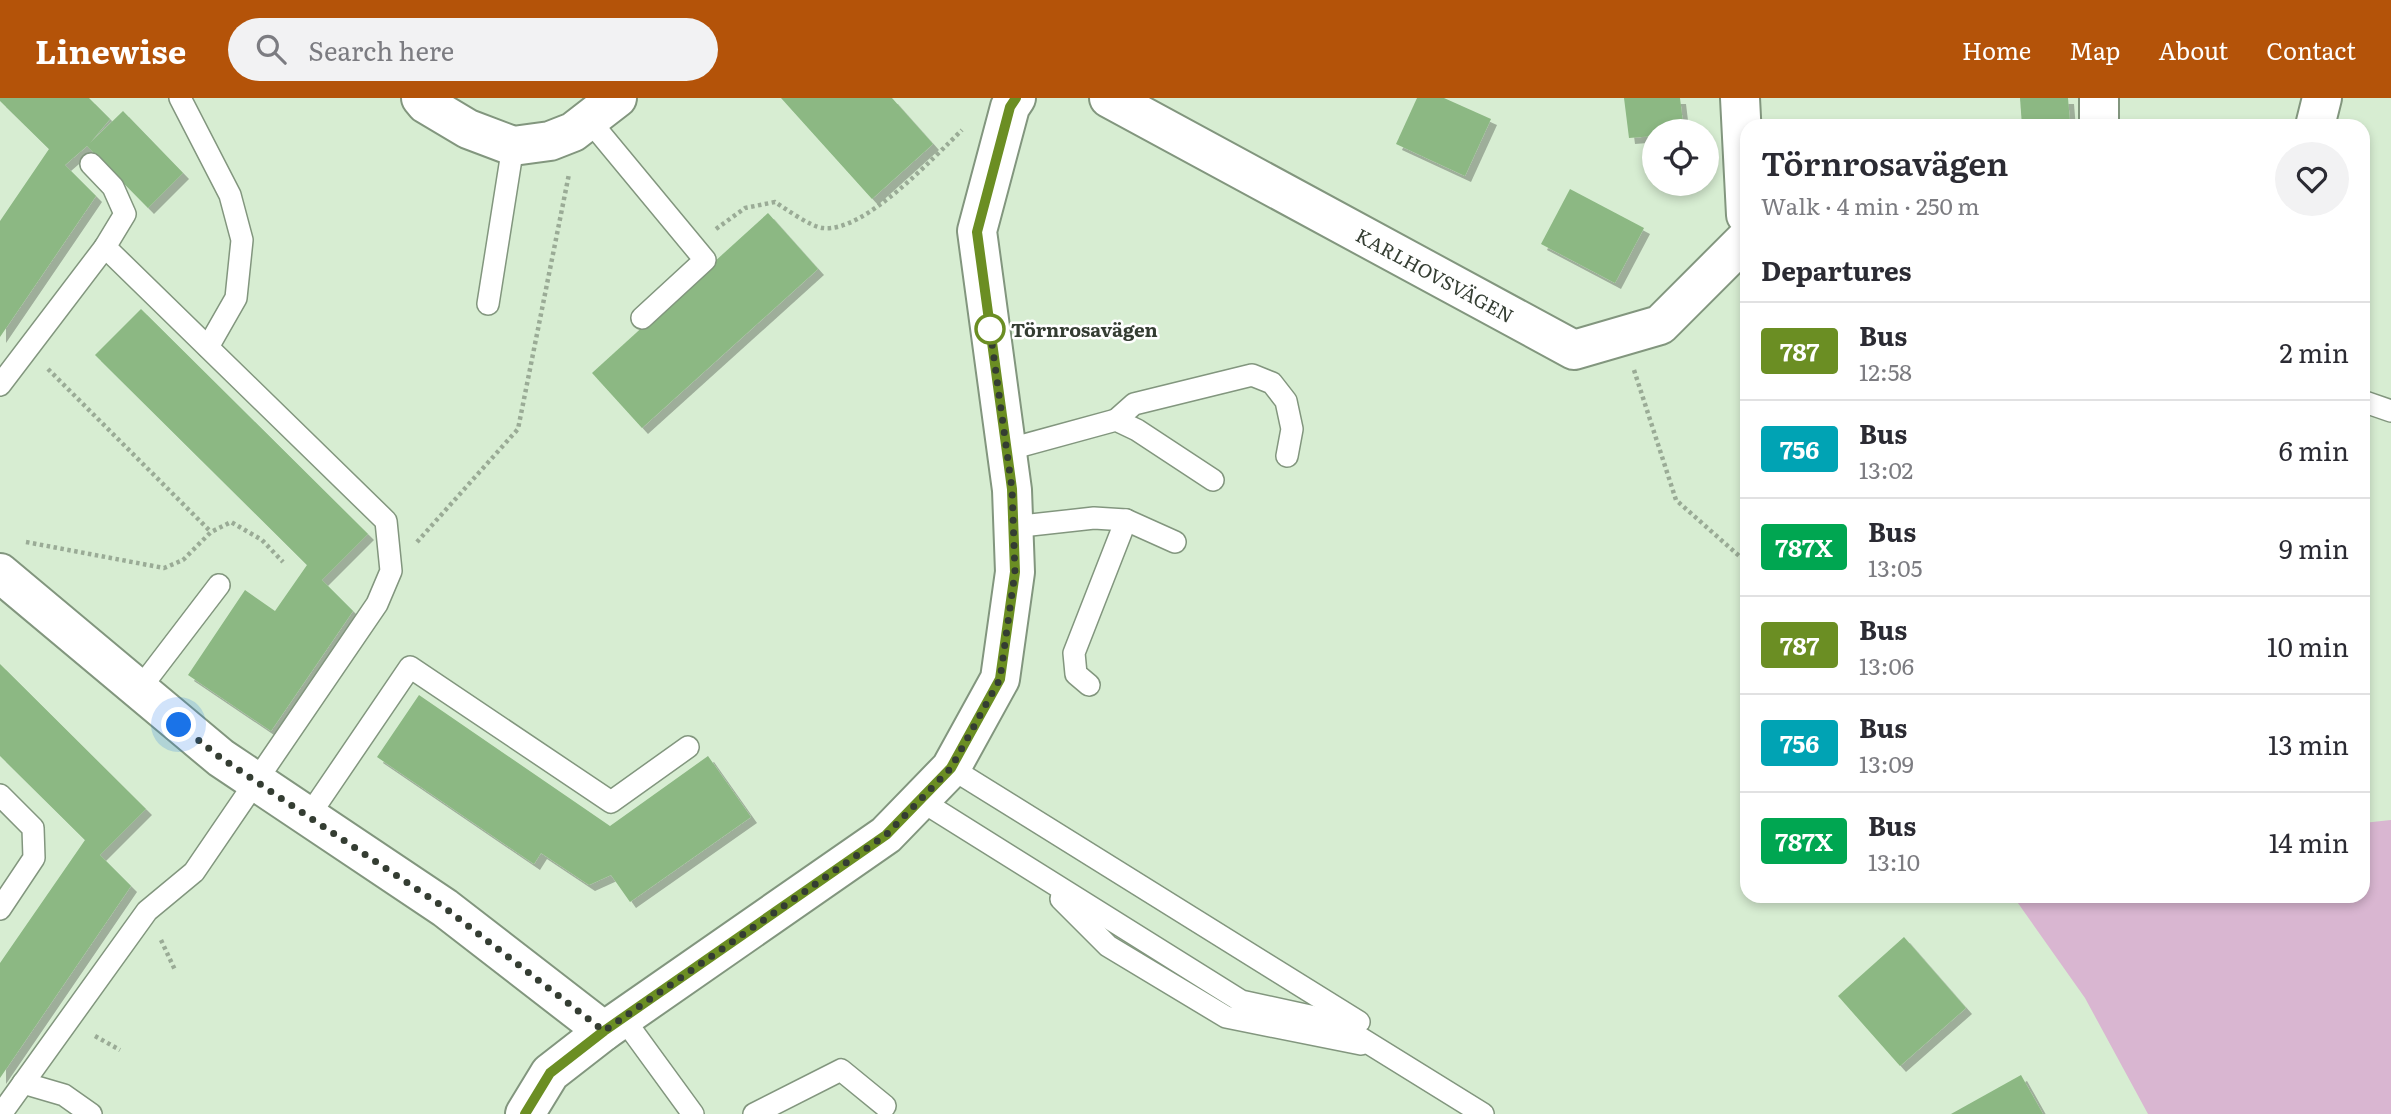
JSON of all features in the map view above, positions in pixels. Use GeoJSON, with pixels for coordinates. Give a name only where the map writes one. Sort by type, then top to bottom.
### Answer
{"type":"FeatureCollection","features":[{"type":"Feature","properties":{"kind":"street"},"geometry":{"type":"LineString","coordinates":[[421,98],[426,104],[468,129],[513,146],[550,141],[589,118]]}},
{"type":"Feature","properties":{"kind":"street","name":"KARLHOVSVÄGEN"},"geometry":{"type":"LineString","coordinates":[[1110,98],[1574,350],[1660,326],[1740,245]]}},
{"type":"Feature","properties":{"kind":"street"},"geometry":{"type":"LineString","coordinates":[[1740,98],[1741,119]]}},
{"type":"Feature","properties":{"kind":"street"},"geometry":{"type":"LineString","coordinates":[[2099,98],[2099,119]]}},
{"type":"Feature","properties":{"kind":"street"},"geometry":{"type":"LineString","coordinates":[[2317,119],[2322,98]]}},
{"type":"Feature","properties":{"kind":"street"},"geometry":{"type":"LineString","coordinates":[[524,1114],[550,1073],[614,1025],[886,835],[951,768],[1000,679],[1015,572],[1012,489],[977,232],[1013,102]]}},
{"type":"Feature","properties":{"kind":"street"},"geometry":{"type":"LineString","coordinates":[[0,573],[221,758],[614,1025]]}},
{"type":"Feature","properties":{"kind":"lane"},"geometry":{"type":"LineString","coordinates":[[180,98],[230,195],[242,240],[236,298],[208,348]]}},
{"type":"Feature","properties":{"kind":"lane"},"geometry":{"type":"LineString","coordinates":[[589,118],[705,260],[642,318]]}},
{"type":"Feature","properties":{"kind":"lane"},"geometry":{"type":"LineString","coordinates":[[488,304],[513,146]]}},
{"type":"Feature","properties":{"kind":"lane"},"geometry":{"type":"LineString","coordinates":[[0,385],[105,247],[125,214],[113,187],[91,164]]}},
{"type":"Feature","properties":{"kind":"lane"},"geometry":{"type":"LineString","coordinates":[[1,1114],[147,911],[194,872],[377,604],[391,571],[386,521],[105,247]]}},
{"type":"Feature","properties":{"kind":"lane"},"geometry":{"type":"LineString","coordinates":[[1006,450],[1116,420],[1135,404],[1252,375],[1272,383],[1286,401],[1292,429],[1287,456]]}},
{"type":"Feature","properties":{"kind":"lane"},"geometry":{"type":"LineString","coordinates":[[2370,404],[2391,411]]}},
{"type":"Feature","properties":{"kind":"lane"},"geometry":{"type":"LineString","coordinates":[[1116,420],[1137,430],[1213,480]]}},
{"type":"Feature","properties":{"kind":"lane"},"geometry":{"type":"LineString","coordinates":[[1013,527],[1094,518],[1126,520],[1175,542]]}},
{"type":"Feature","properties":{"kind":"lane"},"geometry":{"type":"LineString","coordinates":[[1089,685],[1076,674],[1074,653],[1126,520]]}},
{"type":"Feature","properties":{"kind":"lane"},"geometry":{"type":"LineString","coordinates":[[138,691],[219,585]]}},
{"type":"Feature","properties":{"kind":"lane"},"geometry":{"type":"LineString","coordinates":[[309,817],[410,667],[611,802],[688,747]]}},
{"type":"Feature","properties":{"kind":"lane"},"geometry":{"type":"LineString","coordinates":[[951,768],[1357,1019],[1373,1046]]}},
{"type":"Feature","properties":{"kind":"lane"},"geometry":{"type":"LineString","coordinates":[[0,795],[33,828],[34,858],[0,909]]}},
{"type":"Feature","properties":{"kind":"lane"},"geometry":{"type":"LineString","coordinates":[[920,800],[1241,1001],[1334,1021],[1483,1114]]}},
{"type":"Feature","properties":{"kind":"lane"},"geometry":{"type":"LineString","coordinates":[[614,1025],[693,1114]]}},
{"type":"Feature","properties":{"kind":"lane"},"geometry":{"type":"LineString","coordinates":[[754,1114],[841,1070],[885,1106]]}},
{"type":"Feature","properties":{"kind":"lane"},"geometry":{"type":"LineString","coordinates":[[23,1083],[64,1095],[91,1114]]}},
{"type":"Feature","properties":{"kind":"path"},"geometry":{"type":"LineString","coordinates":[[693,246],[745,208],[775,202],[821,229],[844,226],[894,195],[972,120],[1013,102]]}},
{"type":"Feature","properties":{"kind":"path"},"geometry":{"type":"LineString","coordinates":[[391,571],[518,429],[569,174],[567,154],[589,118]]}},
{"type":"Feature","properties":{"kind":"path"},"geometry":{"type":"LineString","coordinates":[[1623,336],[1676,500],[1740,557]]}},
{"type":"Feature","properties":{"kind":"path"},"geometry":{"type":"LineString","coordinates":[[28,349],[211,531]]}},
{"type":"Feature","properties":{"kind":"path"},"geometry":{"type":"LineString","coordinates":[[25,542],[164,568],[184,560],[211,531],[231,522],[262,540],[283,562]]}},
{"type":"Feature","properties":{"kind":"shaded area"},"geometry":{"type":"Polygon","coordinates":[[[2391,820],[2391,1114],[2148,1114],[2085,998],[2018,903],[2370,903],[2370,822],[2391,820]]]}},
{"type":"Feature","properties":{"kind":"building"},"geometry":{"type":"Polygon","coordinates":[[[0,98],[89,98],[110,119],[90,143],[123,111],[183,173],[148,208],[87,146],[65,165],[96,196],[0,337],[0,221],[49,149],[0,98]]]}},
{"type":"Feature","properties":{"kind":"building"},"geometry":{"type":"Polygon","coordinates":[[[781,98],[892,98],[933,144],[872,199],[781,98]]]}},
{"type":"Feature","properties":{"kind":"building"},"geometry":{"type":"Polygon","coordinates":[[[1417,98],[1444,98],[1491,119],[1465,176],[1396,144],[1417,98]]]}},
{"type":"Feature","properties":{"kind":"building"},"geometry":{"type":"Polygon","coordinates":[[[1624,98],[1680,98],[1683,119],[1642,119],[1642,137],[1629,138],[1624,98]]]}},
{"type":"Feature","properties":{"kind":"building"},"geometry":{"type":"Polygon","coordinates":[[[2020,98],[2068,98],[2070,119],[2022,119],[2020,98]]]}},
{"type":"Feature","properties":{"kind":"building"},"geometry":{"type":"Polygon","coordinates":[[[1570,189],[1644,228],[1615,283],[1541,244],[1570,189]]]}},
{"type":"Feature","properties":{"kind":"building"},"geometry":{"type":"Polygon","coordinates":[[[768,213],[818,269],[642,428],[592,373],[768,213]]]}},
{"type":"Feature","properties":{"kind":"building"},"geometry":{"type":"Polygon","coordinates":[[[141,309],[368,534],[322,580],[353,611],[271,731],[188,675],[245,590],[275,611],[307,565],[95,355],[141,309]]]}},
{"type":"Feature","properties":{"kind":"building"},"geometry":{"type":"Polygon","coordinates":[[[0,664],[146,809],[100,855],[131,886],[0,1078],[0,963],[85,840],[0,756],[0,664]]]}},
{"type":"Feature","properties":{"kind":"building"},"geometry":{"type":"Polygon","coordinates":[[[419,695],[610,826],[708,756],[751,817],[630,902],[611,875],[589,885],[541,853],[534,864],[377,757],[419,695]]]}},
{"type":"Feature","properties":{"kind":"building"},"geometry":{"type":"Polygon","coordinates":[[[1904,937],[1966,1008],[1900,1066],[1838,996],[1904,937]]]}},
{"type":"Feature","properties":{"kind":"building"},"geometry":{"type":"Polygon","coordinates":[[[2021,1075],[2043,1114],[1951,1114],[2021,1075]]]}},
{"type":"Feature","properties":{"kind":"bus line","name":"787"},"geometry":{"type":"LineString","coordinates":[[525,1114],[550,1073],[604,1031],[886,835],[951,768],[1000,679],[1015,572],[1012,489],[977,232],[1010,107],[1016,98]]}},
{"type":"Feature","properties":{"kind":"place","name":"Törnrosavägen"},"geometry":{"type":"Point","coordinates":[990,329]}},
{"type":"Feature","properties":{"kind":"route"},"geometry":{"type":"LineString","coordinates":[[179,725],[221,758],[445,908],[604,1031],[886,835],[951,768],[1000,679],[1015,572],[1012,489],[990,329]]}}]}
